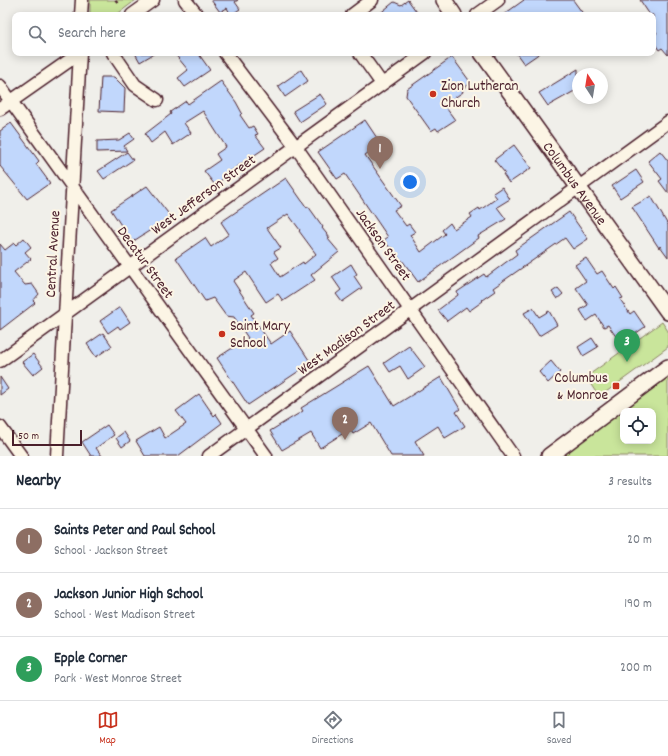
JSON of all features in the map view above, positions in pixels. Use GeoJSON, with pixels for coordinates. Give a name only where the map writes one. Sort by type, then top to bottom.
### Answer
{"type":"FeatureCollection","features":[{"type":"Feature","properties":{"kind":"main road"},"geometry":{"type":"LineString","coordinates":[[444,0],[452,12]]}},
{"type":"Feature","properties":{"kind":"main road","name":"Columbus Avenue"},"geometry":{"type":"LineString","coordinates":[[484,56],[668,312]]}},
{"type":"Feature","properties":{"kind":"main road"},"geometry":{"type":"LineString","coordinates":[[548,456],[668,367]]}},
{"type":"Feature","properties":{"kind":"street"},"geometry":{"type":"LineString","coordinates":[[81,12],[82,0]]}},
{"type":"Feature","properties":{"kind":"street"},"geometry":{"type":"LineString","coordinates":[[136,12],[153,0]]}},
{"type":"Feature","properties":{"kind":"street"},"geometry":{"type":"LineString","coordinates":[[185,0],[195,12]]}},
{"type":"Feature","properties":{"kind":"street"},"geometry":{"type":"LineString","coordinates":[[356,12],[372,0]]}},
{"type":"Feature","properties":{"kind":"street"},"geometry":{"type":"LineString","coordinates":[[481,12],[498,0]]}},
{"type":"Feature","properties":{"kind":"street"},"geometry":{"type":"LineString","coordinates":[[0,109],[76,56]]}},
{"type":"Feature","properties":{"kind":"street","name":"Central Avenue"},"geometry":{"type":"LineString","coordinates":[[57,456],[80,56]]}},
{"type":"Feature","properties":{"kind":"street"},"geometry":{"type":"LineString","coordinates":[[115,56],[135,85],[157,100]]}},
{"type":"Feature","properties":{"kind":"street","name":"Jackson Street"},"geometry":{"type":"LineString","coordinates":[[227,56],[296,147],[513,456]]}},
{"type":"Feature","properties":{"kind":"street"},"geometry":{"type":"LineString","coordinates":[[362,56],[382,84]]}},
{"type":"Feature","properties":{"kind":"street","name":"West Jefferson Street"},"geometry":{"type":"LineString","coordinates":[[0,361],[129,266],[421,56]]}},
{"type":"Feature","properties":{"kind":"street","name":"Decatur Street"},"geometry":{"type":"LineString","coordinates":[[0,86],[266,456]]}},
{"type":"Feature","properties":{"kind":"street","name":"West Madison Street"},"geometry":{"type":"LineString","coordinates":[[209,456],[668,122]]}},
{"type":"Feature","properties":{"kind":"street"},"geometry":{"type":"LineString","coordinates":[[0,427],[21,456]]}},
{"type":"Feature","properties":{"kind":"path"},"geometry":{"type":"LineString","coordinates":[[115,0],[118,3]]}},
{"type":"Feature","properties":{"kind":"green space"},"geometry":{"type":"Polygon","coordinates":[[[90,0],[136,0],[120,12],[90,12],[90,0]]]}},
{"type":"Feature","properties":{"kind":"green space"},"geometry":{"type":"Polygon","coordinates":[[[662,322],[668,331],[668,347],[599,397],[586,377],[662,322]]]}},
{"type":"Feature","properties":{"kind":"green space"},"geometry":{"type":"Polygon","coordinates":[[[668,375],[668,456],[555,456],[620,409],[620,444],[656,444],[656,408],[622,408],[668,375]]]}},
{"type":"Feature","properties":{"kind":"building"},"geometry":{"type":"Polygon","coordinates":[[[211,0],[238,0],[235,2],[240,9],[236,12],[229,12],[227,8],[220,12],[211,0]]]}},
{"type":"Feature","properties":{"kind":"building"},"geometry":{"type":"Polygon","coordinates":[[[408,0],[417,12],[382,12],[394,2],[401,5],[408,0]]]}},
{"type":"Feature","properties":{"kind":"building"},"geometry":{"type":"Polygon","coordinates":[[[524,0],[573,0],[582,12],[507,12],[524,0]]]}},
{"type":"Feature","properties":{"kind":"building"},"geometry":{"type":"Polygon","coordinates":[[[640,0],[668,0],[668,55],[662,48],[659,50],[656,46],[656,12],[648,12],[640,0]]]}},
{"type":"Feature","properties":{"kind":"building"},"geometry":{"type":"Polygon","coordinates":[[[137,56],[150,56],[140,62],[137,56]]]}},
{"type":"Feature","properties":{"kind":"building"},"geometry":{"type":"Polygon","coordinates":[[[176,56],[200,56],[210,70],[185,87],[178,78],[188,70],[176,56]]]}},
{"type":"Feature","properties":{"kind":"building"},"geometry":{"type":"Polygon","coordinates":[[[518,56],[536,56],[524,64],[518,56]]]}},
{"type":"Feature","properties":{"kind":"building","name":"Zion Lutheran Church"},"geometry":{"type":"Polygon","coordinates":[[[452,57],[471,83],[462,89],[463,92],[444,105],[455,120],[438,131],[436,128],[431,131],[406,96],[407,89],[452,57]]]}},
{"type":"Feature","properties":{"kind":"building"},"geometry":{"type":"Polygon","coordinates":[[[301,70],[308,81],[285,97],[278,86],[301,70]]]}},
{"type":"Feature","properties":{"kind":"building"},"geometry":{"type":"Polygon","coordinates":[[[572,73],[572,92],[548,106],[539,93],[572,73]]]}},
{"type":"Feature","properties":{"kind":"building"},"geometry":{"type":"Polygon","coordinates":[[[101,77],[114,77],[125,88],[124,112],[99,111],[101,77]]]}},
{"type":"Feature","properties":{"kind":"building"},"geometry":{"type":"Polygon","coordinates":[[[221,81],[236,102],[242,113],[240,115],[249,128],[253,126],[258,134],[255,135],[265,148],[222,177],[223,179],[215,185],[204,171],[220,160],[216,154],[226,147],[203,111],[184,123],[191,133],[173,145],[165,132],[151,143],[145,134],[171,114],[170,112],[186,101],[188,104],[221,81]]]}},
{"type":"Feature","properties":{"kind":"building"},"geometry":{"type":"Polygon","coordinates":[[[320,94],[327,104],[300,122],[293,111],[320,94]]]}},
{"type":"Feature","properties":{"kind":"building"},"geometry":{"type":"Polygon","coordinates":[[[365,120],[381,144],[365,155],[401,206],[394,210],[406,226],[409,224],[415,232],[410,235],[421,252],[445,234],[442,230],[450,223],[454,229],[472,217],[470,214],[479,208],[480,210],[497,198],[493,193],[502,187],[510,199],[497,207],[506,219],[478,236],[479,238],[418,282],[402,260],[401,261],[384,240],[388,237],[345,174],[337,179],[318,152],[365,120]]]}},
{"type":"Feature","properties":{"kind":"building"},"geometry":{"type":"Polygon","coordinates":[[[11,123],[39,161],[36,164],[50,183],[27,199],[0,166],[0,131],[11,123]]]}},
{"type":"Feature","properties":{"kind":"building"},"geometry":{"type":"Polygon","coordinates":[[[130,133],[134,139],[124,146],[127,151],[97,152],[97,141],[119,140],[130,133]]]}},
{"type":"Feature","properties":{"kind":"building"},"geometry":{"type":"Polygon","coordinates":[[[514,145],[531,168],[509,183],[503,174],[505,173],[494,160],[514,145]]]}},
{"type":"Feature","properties":{"kind":"building"},"geometry":{"type":"Polygon","coordinates":[[[660,151],[668,161],[668,193],[659,181],[662,179],[648,161],[660,151]]]}},
{"type":"Feature","properties":{"kind":"building"},"geometry":{"type":"Polygon","coordinates":[[[127,152],[133,160],[104,179],[98,171],[127,152]]]}},
{"type":"Feature","properties":{"kind":"building"},"geometry":{"type":"Polygon","coordinates":[[[636,170],[644,182],[620,198],[612,186],[636,170]]]}},
{"type":"Feature","properties":{"kind":"building"},"geometry":{"type":"Polygon","coordinates":[[[286,178],[307,208],[308,206],[330,238],[328,239],[339,252],[311,275],[315,280],[283,301],[278,294],[266,302],[246,272],[233,281],[254,313],[251,315],[271,344],[290,331],[311,363],[248,405],[217,358],[248,338],[234,317],[226,316],[213,298],[205,301],[176,258],[205,238],[211,247],[229,234],[221,222],[286,178]],[[288,214],[267,228],[281,248],[274,252],[278,258],[271,263],[280,277],[303,262],[304,264],[316,254],[299,231],[300,230],[288,214]]]}},
{"type":"Feature","properties":{"kind":"building"},"geometry":{"type":"Polygon","coordinates":[[[147,186],[171,217],[132,242],[111,210],[147,186]]]}},
{"type":"Feature","properties":{"kind":"building"},"geometry":{"type":"Polygon","coordinates":[[[651,196],[668,225],[668,257],[660,246],[659,248],[632,207],[651,196]]]}},
{"type":"Feature","properties":{"kind":"building"},"geometry":{"type":"Polygon","coordinates":[[[569,212],[588,239],[573,249],[565,238],[493,288],[495,291],[469,311],[466,307],[447,321],[438,310],[458,295],[457,292],[484,274],[486,277],[517,254],[515,250],[569,212]]]}},
{"type":"Feature","properties":{"kind":"building"},"geometry":{"type":"Polygon","coordinates":[[[24,238],[31,247],[25,252],[31,259],[14,272],[25,285],[32,284],[39,294],[33,301],[35,303],[0,330],[0,244],[5,250],[14,243],[16,245],[24,238]]]}},
{"type":"Feature","properties":{"kind":"building"},"geometry":{"type":"Polygon","coordinates":[[[586,258],[597,274],[602,271],[614,289],[616,287],[623,298],[620,299],[630,314],[634,311],[645,327],[626,340],[623,334],[617,338],[608,325],[604,327],[596,315],[587,321],[580,310],[588,305],[576,288],[586,281],[575,265],[586,258]]]}},
{"type":"Feature","properties":{"kind":"building"},"geometry":{"type":"Polygon","coordinates":[[[351,264],[357,274],[354,276],[362,288],[342,302],[336,294],[341,290],[332,277],[351,264]]]}},
{"type":"Feature","properties":{"kind":"building"},"geometry":{"type":"Polygon","coordinates":[[[558,288],[563,294],[557,299],[552,292],[558,288]]]}},
{"type":"Feature","properties":{"kind":"building"},"geometry":{"type":"Polygon","coordinates":[[[120,307],[130,322],[120,329],[118,326],[108,333],[100,321],[120,307]]]}},
{"type":"Feature","properties":{"kind":"building"},"geometry":{"type":"Polygon","coordinates":[[[533,308],[539,317],[549,311],[557,325],[539,336],[524,313],[533,308]]]}},
{"type":"Feature","properties":{"kind":"building"},"geometry":{"type":"Polygon","coordinates":[[[103,333],[112,346],[96,357],[87,344],[103,333]]]}},
{"type":"Feature","properties":{"kind":"building"},"geometry":{"type":"Polygon","coordinates":[[[592,338],[598,347],[583,356],[578,347],[592,338]]]}},
{"type":"Feature","properties":{"kind":"building"},"geometry":{"type":"Polygon","coordinates":[[[409,346],[425,367],[408,379],[400,366],[390,372],[384,363],[409,346]]]}},
{"type":"Feature","properties":{"kind":"building"},"geometry":{"type":"Polygon","coordinates":[[[33,354],[43,367],[33,375],[22,362],[33,354]]]}},
{"type":"Feature","properties":{"kind":"building"},"geometry":{"type":"Polygon","coordinates":[[[551,361],[560,372],[548,383],[539,372],[551,361]]]}},
{"type":"Feature","properties":{"kind":"building"},"geometry":{"type":"Polygon","coordinates":[[[369,366],[394,406],[441,377],[460,409],[456,412],[465,426],[445,438],[438,426],[415,441],[424,456],[391,456],[371,423],[353,434],[350,429],[320,448],[311,433],[282,450],[270,431],[303,411],[301,408],[369,366]]]}},
{"type":"Feature","properties":{"kind":"building"},"geometry":{"type":"Polygon","coordinates":[[[0,377],[8,389],[0,395],[0,377]]]}},
{"type":"Feature","properties":{"kind":"building"},"geometry":{"type":"Polygon","coordinates":[[[199,394],[214,416],[216,414],[222,423],[178,456],[145,456],[136,441],[159,427],[165,438],[186,424],[176,411],[199,394]]]}},
{"type":"Feature","properties":{"kind":"building"},"geometry":{"type":"Polygon","coordinates":[[[107,425],[114,435],[96,448],[102,456],[91,456],[82,442],[107,425]]]}},
{"type":"Feature","properties":{"kind":"building"},"geometry":{"type":"Polygon","coordinates":[[[124,432],[130,441],[122,447],[116,438],[124,432]]]}},
{"type":"Feature","properties":{"kind":"place","name":"Zion Lutheran Church"},"geometry":{"type":"Point","coordinates":[433,94]}},
{"type":"Feature","properties":{"kind":"place","name":"Saints Peter and Paul School"},"geometry":{"type":"Point","coordinates":[380,169]}},
{"type":"Feature","properties":{"kind":"place","name":"Saint Mary School"},"geometry":{"type":"Point","coordinates":[222,334]}},
{"type":"Feature","properties":{"kind":"place","name":"Epple Corner"},"geometry":{"type":"Point","coordinates":[627,362]}},
{"type":"Feature","properties":{"kind":"place","name":"Columbus & Monroe"},"geometry":{"type":"Point","coordinates":[616,386]}},
{"type":"Feature","properties":{"kind":"place","name":"Jackson Junior High School"},"geometry":{"type":"Point","coordinates":[345,440]}}]}
